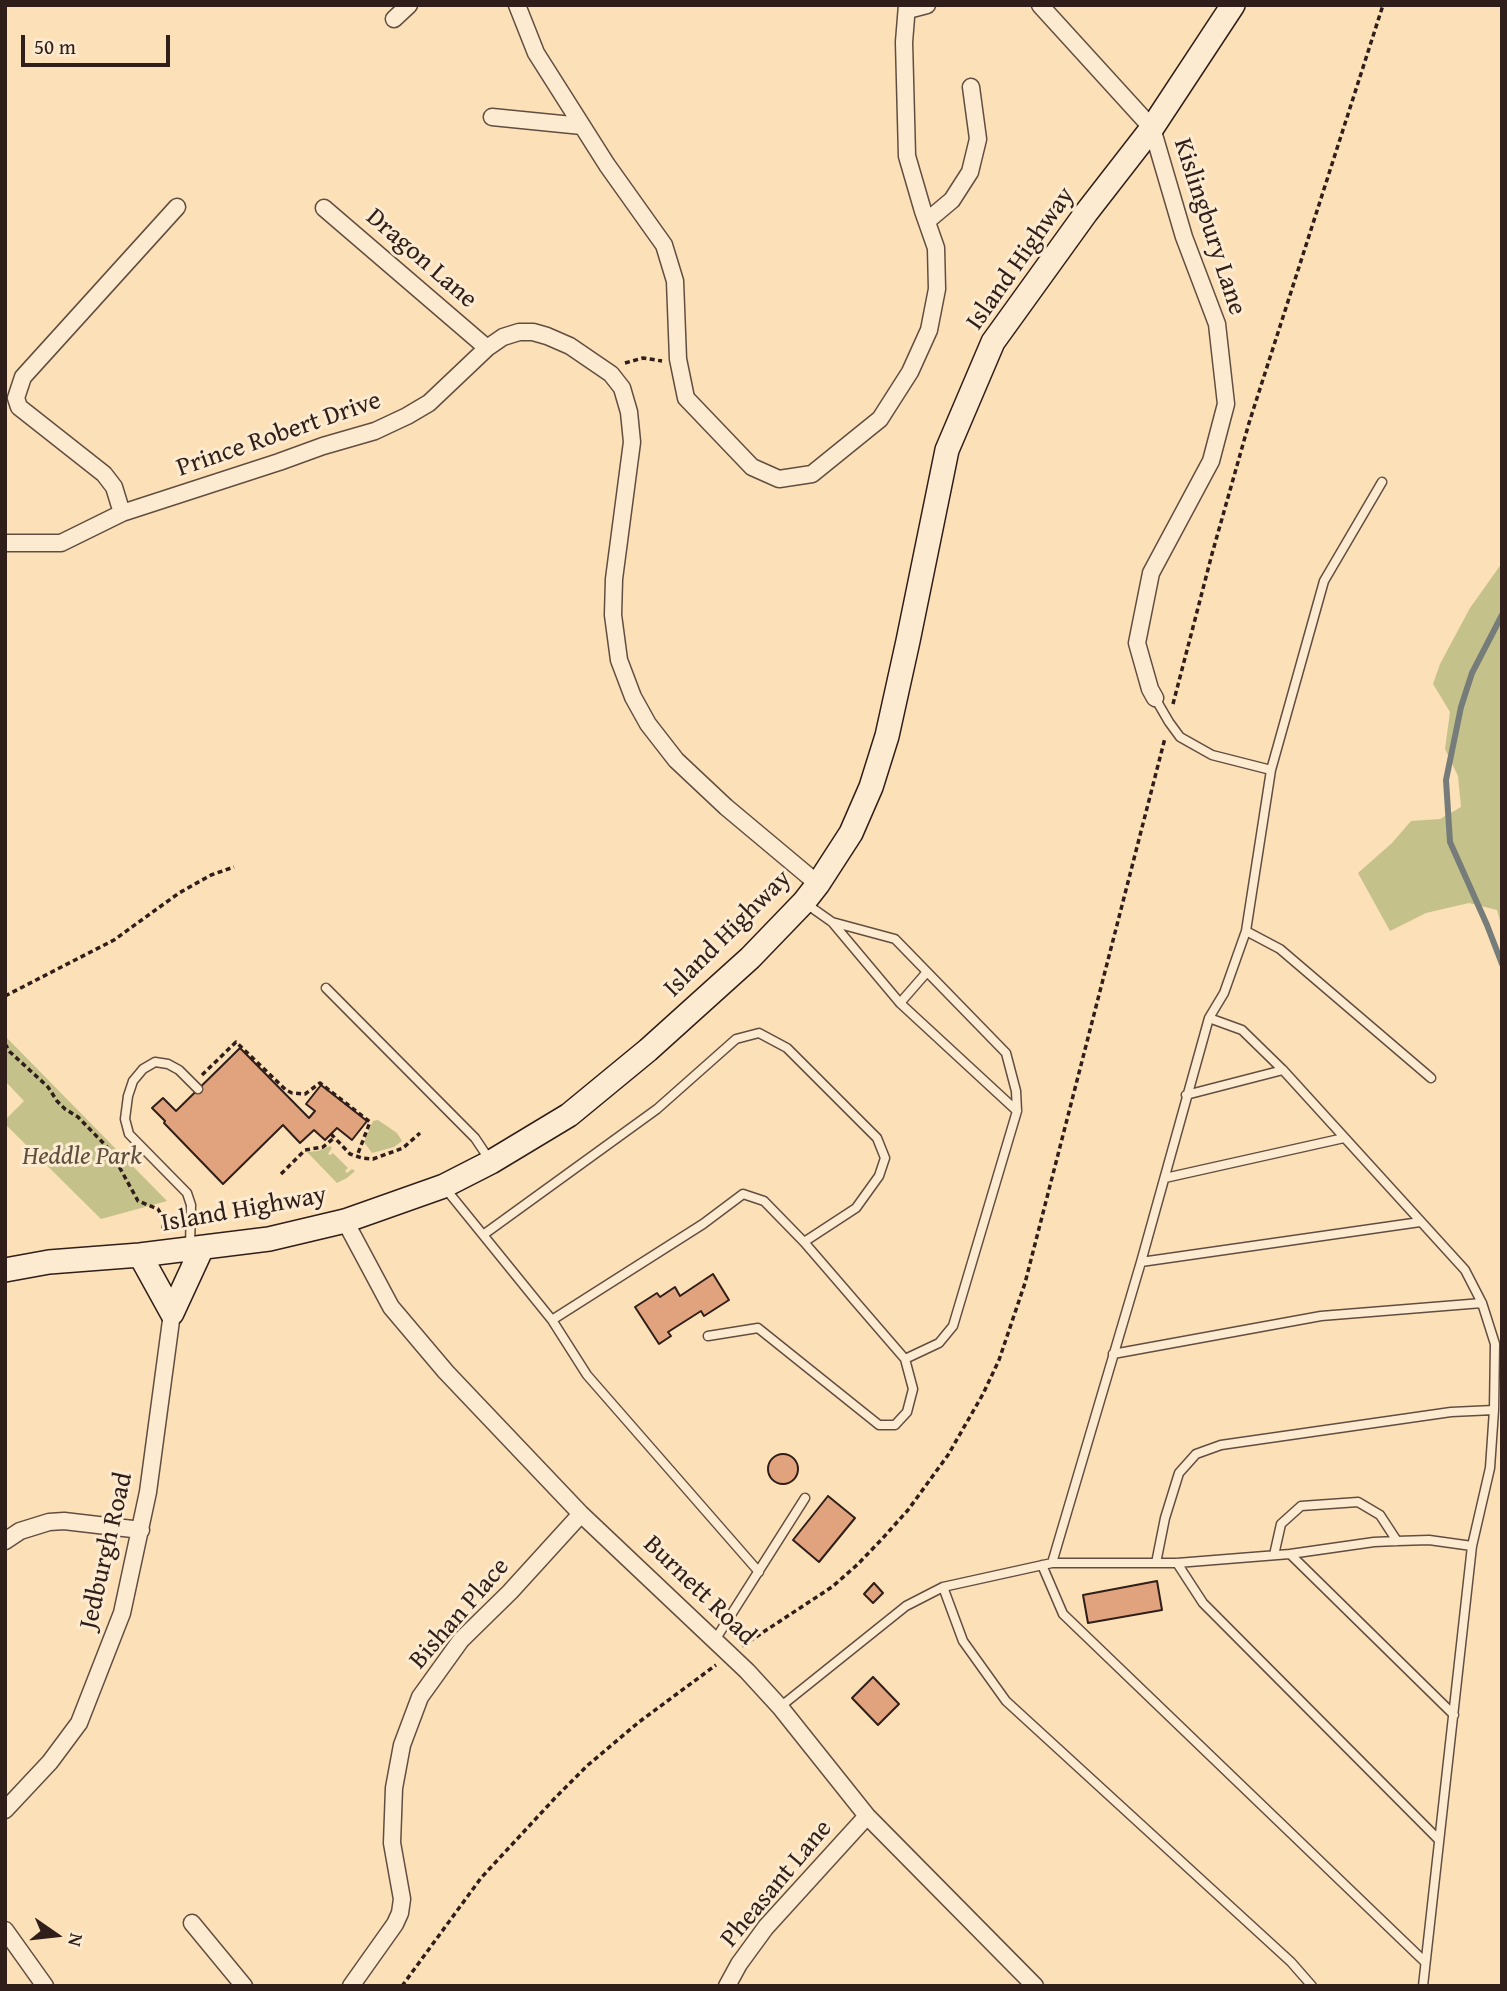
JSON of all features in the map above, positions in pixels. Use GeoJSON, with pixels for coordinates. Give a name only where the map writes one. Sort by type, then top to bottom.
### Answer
{"type":"FeatureCollection","features":[{"type":"Feature","properties":{"kind":"main road","name":"Island Highway"},"geometry":{"type":"LineString","coordinates":[[5,1270],[49,1262],[196,1249],[269,1238],[345,1221],[443,1186],[491,1162],[569,1115],[649,1049],[750,958],[811,893],[851,833],[871,787],[908,641],[947,450],[993,342],[1152,128],[1233,5]]}},
{"type":"Feature","properties":{"kind":"main road"},"geometry":{"type":"LineString","coordinates":[[172,1313],[196,1249]]}},
{"type":"Feature","properties":{"kind":"main road"},"geometry":{"type":"LineString","coordinates":[[141,1255],[172,1313]]}},
{"type":"Feature","properties":{"kind":"street"},"geometry":{"type":"LineString","coordinates":[[394,19],[409,5]]}},
{"type":"Feature","properties":{"kind":"street"},"geometry":{"type":"LineString","coordinates":[[517,5],[536,53],[607,165],[664,245],[675,281],[678,359],[686,398],[752,467],[779,479],[812,474],[880,419],[910,372],[929,330],[937,289],[936,248],[907,156],[904,43],[907,8],[927,5]]}},
{"type":"Feature","properties":{"kind":"street"},"geometry":{"type":"LineString","coordinates":[[1040,5],[1152,128]]}},
{"type":"Feature","properties":{"kind":"street"},"geometry":{"type":"LineString","coordinates":[[927,220],[952,200],[970,172],[978,139],[971,87]]}},
{"type":"Feature","properties":{"kind":"street"},"geometry":{"type":"LineString","coordinates":[[492,117],[582,125]]}},
{"type":"Feature","properties":{"kind":"street","name":"Kislingbury Lane"},"geometry":{"type":"LineString","coordinates":[[1152,128],[1184,237],[1217,324],[1226,404],[1211,461],[1151,573],[1137,643],[1155,698]]}},
{"type":"Feature","properties":{"kind":"street"},"geometry":{"type":"LineString","coordinates":[[122,513],[114,488],[104,474],[19,407],[16,398],[23,377],[177,207]]}},
{"type":"Feature","properties":{"kind":"street","name":"Dragon Lane"},"geometry":{"type":"LineString","coordinates":[[324,208],[487,348]]}},
{"type":"Feature","properties":{"kind":"street","name":"Prince Robert Drive"},"geometry":{"type":"LineString","coordinates":[[5,543],[61,543],[122,513],[375,431],[429,403],[487,348],[519,332],[533,332],[570,346],[607,370],[622,388],[629,412],[632,442],[615,568],[613,615],[620,660],[633,697],[648,724],[676,760],[811,893]]}},
{"type":"Feature","properties":{"kind":"street","name":"Burnett Road"},"geometry":{"type":"LineString","coordinates":[[345,1221],[391,1307],[446,1372],[581,1514],[715,1640],[780,1707],[867,1816],[1035,1986]]}},
{"type":"Feature","properties":{"kind":"street","name":"Jedburgh Road"},"geometry":{"type":"LineString","coordinates":[[5,1810],[50,1762],[79,1723],[122,1613],[141,1530],[172,1313]]}},
{"type":"Feature","properties":{"kind":"street","name":"Bishan Place"},"geometry":{"type":"LineString","coordinates":[[351,1986],[400,1913],[402,1899],[392,1843],[394,1788],[401,1745],[421,1697],[461,1640],[510,1592],[581,1514]]}},
{"type":"Feature","properties":{"kind":"street"},"geometry":{"type":"LineString","coordinates":[[5,1541],[20,1531],[49,1522],[64,1521],[141,1530]]}},
{"type":"Feature","properties":{"kind":"street","name":"Pheasant Lane"},"geometry":{"type":"LineString","coordinates":[[727,1986],[739,1964],[766,1927],[867,1816]]}},
{"type":"Feature","properties":{"kind":"street"},"geometry":{"type":"LineString","coordinates":[[192,1923],[244,1986]]}},
{"type":"Feature","properties":{"kind":"street"},"geometry":{"type":"LineString","coordinates":[[5,1930],[45,1986]]}},
{"type":"Feature","properties":{"kind":"lane"},"geometry":{"type":"LineString","coordinates":[[1052,1563],[1141,1262],[1209,1018],[1224,993],[1246,930],[1271,770],[1324,581],[1382,482]]}},
{"type":"Feature","properties":{"kind":"lane"},"geometry":{"type":"LineString","coordinates":[[1155,698],[1180,737],[1212,755],[1271,770]]}},
{"type":"Feature","properties":{"kind":"lane"},"geometry":{"type":"LineString","coordinates":[[811,893],[900,1003],[1017,1111]]}},
{"type":"Feature","properties":{"kind":"lane"},"geometry":{"type":"LineString","coordinates":[[832,922],[895,939],[1006,1053],[1016,1091],[1017,1111],[953,1326],[939,1343],[905,1359]]}},
{"type":"Feature","properties":{"kind":"lane"},"geometry":{"type":"LineString","coordinates":[[1246,930],[1280,950],[1431,1078]]}},
{"type":"Feature","properties":{"kind":"lane"},"geometry":{"type":"LineString","coordinates":[[900,1003],[927,972]]}},
{"type":"Feature","properties":{"kind":"lane"},"geometry":{"type":"LineString","coordinates":[[326,988],[475,1138],[491,1162]]}},
{"type":"Feature","properties":{"kind":"lane"},"geometry":{"type":"LineString","coordinates":[[1209,1018],[1242,1030],[1283,1070],[1465,1270],[1482,1303],[1495,1344],[1490,1468],[1472,1546],[1423,1986]]}},
{"type":"Feature","properties":{"kind":"lane"},"geometry":{"type":"LineString","coordinates":[[483,1235],[657,1109],[736,1039],[759,1033],[787,1048],[877,1138],[885,1158],[879,1176],[856,1208],[804,1242]]}},
{"type":"Feature","properties":{"kind":"lane"},"geometry":{"type":"LineString","coordinates":[[196,1249],[187,1193],[129,1134],[125,1119],[133,1081],[143,1069],[155,1062],[168,1064],[179,1070],[198,1089]]}},
{"type":"Feature","properties":{"kind":"lane"},"geometry":{"type":"LineString","coordinates":[[1186,1094],[1283,1070]]}},
{"type":"Feature","properties":{"kind":"lane"},"geometry":{"type":"LineString","coordinates":[[1165,1178],[1344,1138]]}},
{"type":"Feature","properties":{"kind":"lane"},"geometry":{"type":"LineString","coordinates":[[443,1186],[552,1320],[587,1375],[759,1572]]}},
{"type":"Feature","properties":{"kind":"lane"},"geometry":{"type":"LineString","coordinates":[[552,1320],[703,1224],[743,1194],[764,1200],[905,1359],[913,1389],[907,1412],[895,1425],[879,1425],[758,1328],[708,1336]]}},
{"type":"Feature","properties":{"kind":"lane"},"geometry":{"type":"LineString","coordinates":[[1141,1262],[1420,1222]]}},
{"type":"Feature","properties":{"kind":"lane"},"geometry":{"type":"LineString","coordinates":[[1113,1354],[1321,1316],[1482,1303]]}},
{"type":"Feature","properties":{"kind":"lane"},"geometry":{"type":"LineString","coordinates":[[1156,1563],[1165,1518],[1179,1474],[1196,1454],[1221,1444],[1451,1412],[1494,1410]]}},
{"type":"Feature","properties":{"kind":"lane"},"geometry":{"type":"LineString","coordinates":[[715,1640],[805,1498]]}},
{"type":"Feature","properties":{"kind":"lane"},"geometry":{"type":"LineString","coordinates":[[1274,1555],[1282,1524],[1301,1506],[1358,1502],[1380,1515],[1397,1541]]}},
{"type":"Feature","properties":{"kind":"lane"},"geometry":{"type":"LineString","coordinates":[[780,1707],[906,1606],[943,1587],[1052,1563],[1177,1563],[1290,1554],[1397,1541],[1429,1540],[1472,1546]]}},
{"type":"Feature","properties":{"kind":"lane"},"geometry":{"type":"LineString","coordinates":[[1290,1554],[1454,1715]]}},
{"type":"Feature","properties":{"kind":"lane"},"geometry":{"type":"LineString","coordinates":[[1177,1563],[1203,1603],[1438,1840]]}},
{"type":"Feature","properties":{"kind":"lane"},"geometry":{"type":"LineString","coordinates":[[1042,1565],[1063,1614],[1425,1962]]}},
{"type":"Feature","properties":{"kind":"lane"},"geometry":{"type":"LineString","coordinates":[[943,1587],[963,1641],[1006,1702],[1291,1962],[1312,1986]]}},
{"type":"Feature","properties":{"kind":"path"},"geometry":{"type":"LineString","coordinates":[[607,370],[633,359],[654,359],[660,362],[678,359]]}},
{"type":"Feature","properties":{"kind":"path"},"geometry":{"type":"LineString","coordinates":[[5,996],[114,940],[179,893],[211,875],[234,867]]}},
{"type":"Feature","properties":{"kind":"path"},"geometry":{"type":"LineString","coordinates":[[215,1062],[236,1042],[286,1090],[299,1095],[305,1094],[320,1083],[370,1122],[357,1156]]}},
{"type":"Feature","properties":{"kind":"path"},"geometry":{"type":"LineString","coordinates":[[5,1044],[10,1052],[48,1087],[57,1101],[78,1117],[110,1150],[138,1200],[158,1209],[163,1218],[165,1252]]}},
{"type":"Feature","properties":{"kind":"path"},"geometry":{"type":"LineString","coordinates":[[345,1102],[350,1096]]}},
{"type":"Feature","properties":{"kind":"path"},"geometry":{"type":"LineString","coordinates":[[281,1174],[305,1150],[323,1147],[333,1136],[350,1154],[373,1158],[403,1148],[420,1133]]}},
{"type":"Feature","properties":{"kind":"green space"},"geometry":{"type":"Polygon","coordinates":[[[1502,563],[1502,927],[1497,910],[1469,903],[1426,913],[1390,931],[1358,873],[1392,843],[1411,821],[1440,819],[1461,807],[1458,776],[1445,749],[1450,712],[1433,684],[1440,664],[1470,608],[1502,563]]]}},
{"type":"Feature","properties":{"kind":"green space","name":"Heddle Park"},"geometry":{"type":"Polygon","coordinates":[[[5,1036],[167,1201],[101,1219],[5,1124],[5,1120],[24,1101],[5,1081],[5,1036]]]}},
{"type":"Feature","properties":{"kind":"green space"},"geometry":{"type":"Polygon","coordinates":[[[378,1120],[397,1133],[402,1141],[394,1147],[372,1153],[364,1142],[373,1121],[378,1120]]]}},
{"type":"Feature","properties":{"kind":"green space"},"geometry":{"type":"Polygon","coordinates":[[[330,1146],[332,1148],[328,1154],[333,1153],[348,1168],[345,1171],[347,1173],[352,1169],[355,1171],[337,1183],[307,1152],[330,1146]]]}},
{"type":"Feature","properties":{"kind":"building"},"geometry":{"type":"Polygon","coordinates":[[[240,1048],[309,1118],[315,1111],[306,1104],[321,1085],[367,1121],[352,1140],[337,1128],[325,1140],[314,1130],[300,1143],[283,1125],[223,1184],[152,1108],[163,1098],[176,1111],[240,1048]]]}},
{"type":"Feature","properties":{"kind":"building"},"geometry":{"type":"Polygon","coordinates":[[[713,1274],[729,1300],[704,1316],[701,1311],[668,1332],[671,1336],[659,1344],[635,1307],[657,1293],[660,1297],[675,1287],[680,1296],[713,1274]]]}},
{"type":"Feature","properties":{"kind":"building"},"geometry":{"type":"Polygon","coordinates":[[[783,1454],[794,1458],[798,1469],[794,1480],[783,1484],[772,1480],[768,1469],[772,1458],[783,1454]]]}},
{"type":"Feature","properties":{"kind":"building"},"geometry":{"type":"Polygon","coordinates":[[[828,1496],[855,1518],[819,1562],[793,1540],[828,1496]]]}},
{"type":"Feature","properties":{"kind":"building"},"geometry":{"type":"Polygon","coordinates":[[[1157,1581],[1162,1610],[1088,1623],[1083,1595],[1157,1581]]]}},
{"type":"Feature","properties":{"kind":"building"},"geometry":{"type":"Polygon","coordinates":[[[874,1583],[883,1593],[873,1603],[864,1594],[874,1583]]]}},
{"type":"Feature","properties":{"kind":"building"},"geometry":{"type":"Polygon","coordinates":[[[873,1677],[899,1704],[878,1725],[852,1698],[873,1677]]]}},
{"type":"Feature","properties":{"kind":"waterway"},"geometry":{"type":"LineString","coordinates":[[1502,615],[1472,673],[1461,707],[1446,780],[1450,842],[1502,964]]}}]}
